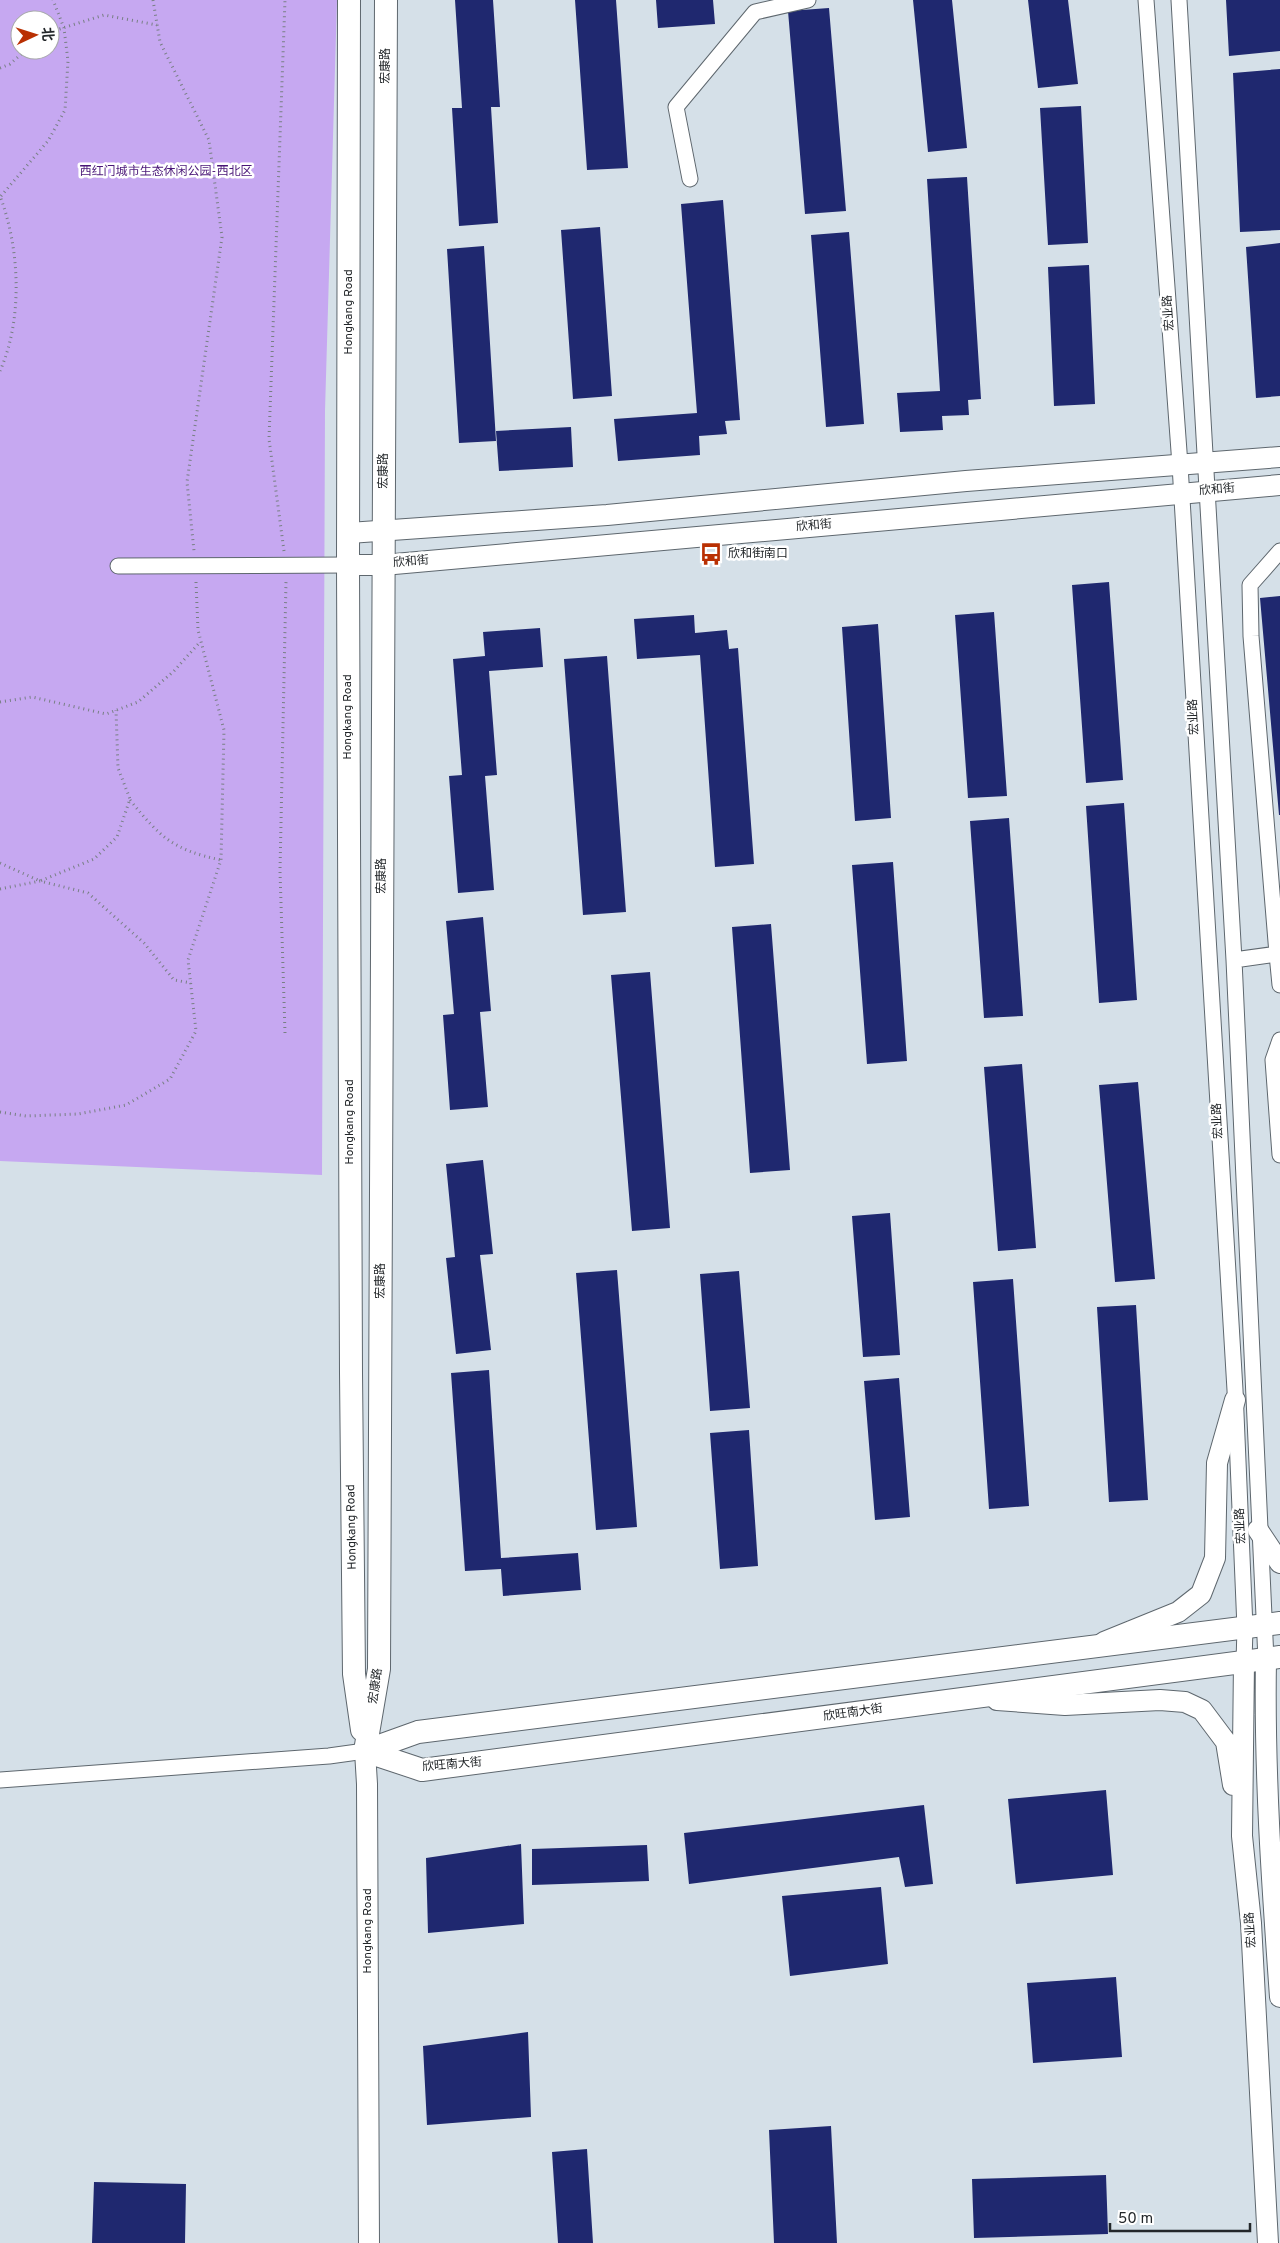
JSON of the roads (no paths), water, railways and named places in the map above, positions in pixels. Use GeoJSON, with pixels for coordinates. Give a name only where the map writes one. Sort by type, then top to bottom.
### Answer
{"type":"FeatureCollection","features":[{"type":"Feature","properties":{"kind":"main road","name":"Hongkang Road"},"geometry":{"type":"LineString","coordinates":[[349,0],[348,565],[354,1674],[365,1751]]}},
{"type":"Feature","properties":{"kind":"main road","name":"宏康路"},"geometry":{"type":"LineString","coordinates":[[365,1751],[379,1669],[386,0]]}},
{"type":"Feature","properties":{"kind":"main road"},"geometry":{"type":"LineString","coordinates":[[365,1751],[418,1732],[1263,1625]]}},
{"type":"Feature","properties":{"kind":"main road","name":"欣旺南大街"},"geometry":{"type":"LineString","coordinates":[[365,1751],[422,1770],[1273,1658]]}},
{"type":"Feature","properties":{"kind":"street"},"geometry":{"type":"LineString","coordinates":[[690,179],[676,107],[755,12],[808,0]]}},
{"type":"Feature","properties":{"kind":"street","name":"宏业路"},"geometry":{"type":"LineString","coordinates":[[1146,0],[1180,465],[1180,493],[1235,1395],[1263,1625],[1273,1658],[1265,1700],[1271,1873],[1280,1997]]}},
{"type":"Feature","properties":{"kind":"street","name":"宏业路"},"geometry":{"type":"LineString","coordinates":[[1179,0],[1234,960],[1254,1391],[1263,1625],[1244,1662],[1242,1836],[1251,1923],[1268,2243]]}},
{"type":"Feature","properties":{"kind":"street"},"geometry":{"type":"LineString","coordinates":[[349,533],[607,515],[966,481],[1280,457]]}},
{"type":"Feature","properties":{"kind":"street"},"geometry":{"type":"LineString","coordinates":[[966,481],[981,487],[983,494],[980,502],[968,511]]}},
{"type":"Feature","properties":{"kind":"street","name":"欣和街"},"geometry":{"type":"LineString","coordinates":[[348,565],[383,565],[968,511],[1280,485]]}},
{"type":"Feature","properties":{"kind":"street"},"geometry":{"type":"LineString","coordinates":[[607,515],[596,522],[590,533],[594,543],[608,545]]}},
{"type":"Feature","properties":{"kind":"street"},"geometry":{"type":"LineString","coordinates":[[1280,551],[1250,585],[1251,636],[1280,985]]}},
{"type":"Feature","properties":{"kind":"street"},"geometry":{"type":"LineString","coordinates":[[118,566],[348,565]]}},
{"type":"Feature","properties":{"kind":"street"},"geometry":{"type":"LineString","coordinates":[[1234,960],[1277,954]]}},
{"type":"Feature","properties":{"kind":"street"},"geometry":{"type":"LineString","coordinates":[[1280,1040],[1272,1060],[1280,1155]]}},
{"type":"Feature","properties":{"kind":"street"},"geometry":{"type":"LineString","coordinates":[[1091,1647],[1178,1612],[1201,1594],[1215,1558],[1217,1463],[1235,1395],[1254,1391]]}},
{"type":"Feature","properties":{"kind":"street"},"geometry":{"type":"LineString","coordinates":[[1258,1530],[1280,1563]]}},
{"type":"Feature","properties":{"kind":"street"},"geometry":{"type":"LineString","coordinates":[[965,1698],[1065,1705],[1160,1700],[1185,1702],[1202,1710],[1226,1742],[1242,1836]]}},
{"type":"Feature","properties":{"kind":"street"},"geometry":{"type":"LineString","coordinates":[[0,1780],[329,1756],[365,1751]]}},
{"type":"Feature","properties":{"kind":"street","name":"Hongkang Road"},"geometry":{"type":"LineString","coordinates":[[365,1751],[367,1784],[369,2243]]}},
{"type":"Feature","properties":{"kind":"street"},"geometry":{"type":"LineString","coordinates":[[1271,1873],[1280,1834]]}},
{"type":"Feature","properties":{"kind":"place","name":"欣和街南口"},"geometry":{"type":"Point","coordinates":[711,554]}},
{"type":"Feature","properties":{"kind":"park label","name":"西红门城市生态休闲公园-西北区"},"geometry":{"type":"Point","coordinates":[166,172]}}]}
